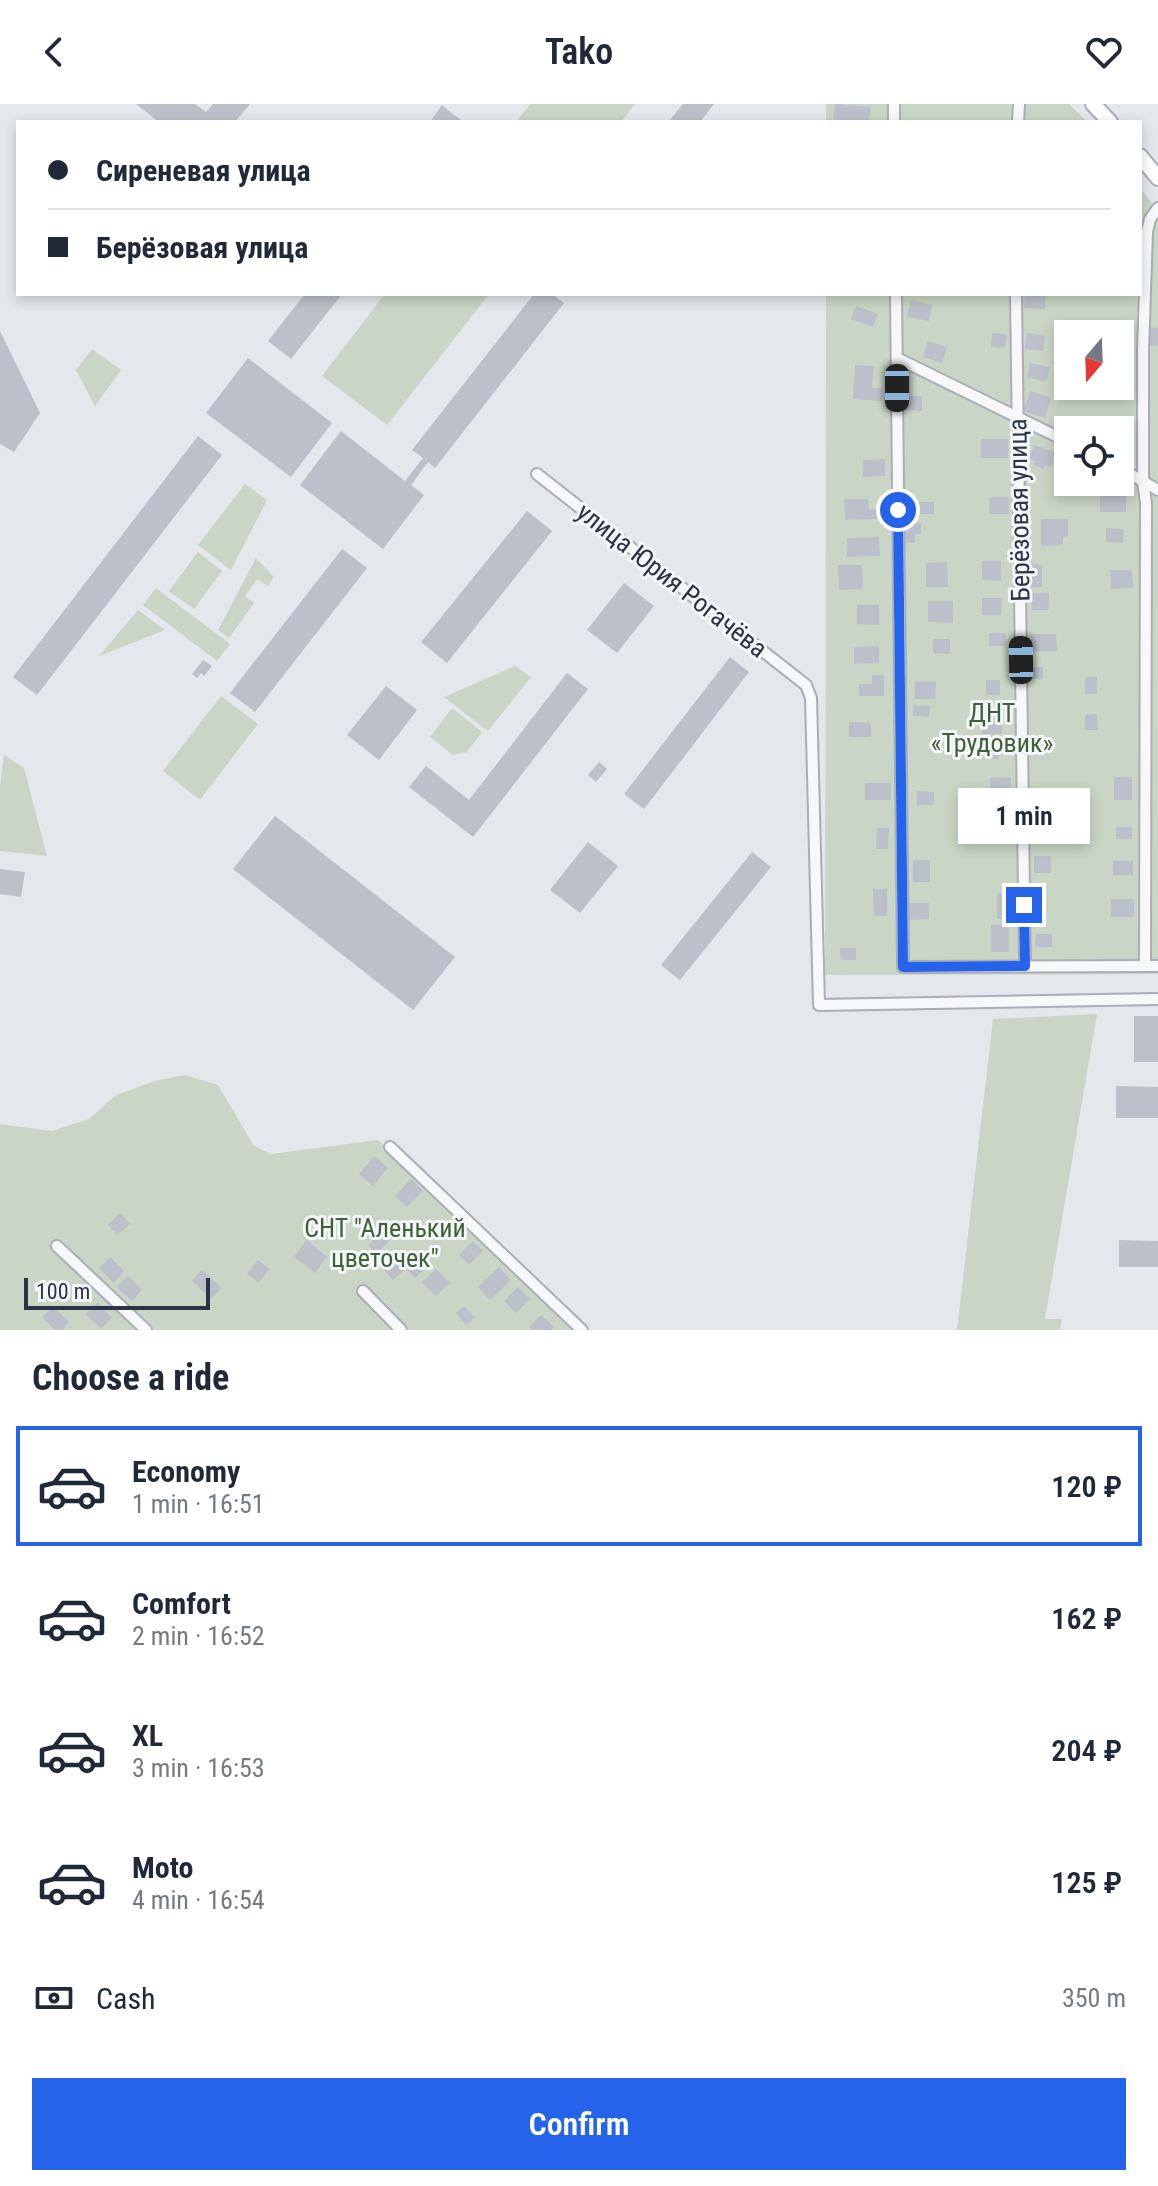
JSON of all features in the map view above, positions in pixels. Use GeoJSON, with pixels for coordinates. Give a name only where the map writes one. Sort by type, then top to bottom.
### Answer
{"type":"FeatureCollection","features":[{"type":"Feature","properties":{"kind":"main road"},"geometry":{"type":"LineString","coordinates":[[1093,104],[1108,120]]}},
{"type":"Feature","properties":{"kind":"main road"},"geometry":{"type":"LineString","coordinates":[[1142,158],[1158,178]]}},
{"type":"Feature","properties":{"kind":"street"},"geometry":{"type":"LineString","coordinates":[[1145,966],[1146,503],[1143,481],[1143,351],[1147,232],[1150,219],[1158,208]]}},
{"type":"Feature","properties":{"kind":"street"},"geometry":{"type":"LineString","coordinates":[[896,296],[903,967],[1158,966]]}},
{"type":"Feature","properties":{"kind":"street","name":"Берёзовая улица"},"geometry":{"type":"LineString","coordinates":[[1016,296],[1025,966]]}},
{"type":"Feature","properties":{"kind":"street"},"geometry":{"type":"LineString","coordinates":[[897,358],[1054,435]]}},
{"type":"Feature","properties":{"kind":"street","name":"улица Юрия Рогачёва"},"geometry":{"type":"LineString","coordinates":[[537,474],[806,685],[811,698],[819,1005],[1158,999]]}},
{"type":"Feature","properties":{"kind":"street"},"geometry":{"type":"LineString","coordinates":[[1134,476],[1158,490]]}},
{"type":"Feature","properties":{"kind":"street"},"geometry":{"type":"LineString","coordinates":[[390,1147],[582,1330]]}},
{"type":"Feature","properties":{"kind":"street"},"geometry":{"type":"LineString","coordinates":[[57,1246],[146,1330]]}},
{"type":"Feature","properties":{"kind":"street"},"geometry":{"type":"LineString","coordinates":[[363,1291],[401,1330]]}},
{"type":"Feature","properties":{"kind":"green space"},"geometry":{"type":"Polygon","coordinates":[[[530,104],[635,104],[623,120],[518,120],[530,104]]]}},
{"type":"Feature","properties":{"kind":"green space"},"geometry":{"type":"Polygon","coordinates":[[[826,104],[1069,104],[1085,120],[826,120],[826,104]]]}},
{"type":"Feature","properties":{"kind":"green space","name":"ДНТ «Трудовик»"},"geometry":{"type":"Polygon","coordinates":[[[1142,191],[1158,211],[1158,974],[825,975],[826,296],[1142,296],[1142,191]]]}},
{"type":"Feature","properties":{"kind":"green space"},"geometry":{"type":"Polygon","coordinates":[[[383,296],[487,296],[387,425],[322,376],[383,296]]]}},
{"type":"Feature","properties":{"kind":"green space"},"geometry":{"type":"Polygon","coordinates":[[[92,349],[121,370],[95,406],[76,370],[92,349]]]}},
{"type":"Feature","properties":{"kind":"green space"},"geometry":{"type":"Polygon","coordinates":[[[245,484],[267,500],[231,570],[198,545],[245,484]]]}},
{"type":"Feature","properties":{"kind":"green space"},"geometry":{"type":"Polygon","coordinates":[[[198,552],[222,571],[194,609],[169,591],[198,552]]]}},
{"type":"Feature","properties":{"kind":"green space"},"geometry":{"type":"Polygon","coordinates":[[[256,558],[274,577],[268,586],[257,579],[245,596],[254,603],[229,638],[218,630],[256,558]]]}},
{"type":"Feature","properties":{"kind":"green space"},"geometry":{"type":"Polygon","coordinates":[[[156,588],[230,644],[217,661],[143,605],[156,588]]]}},
{"type":"Feature","properties":{"kind":"green space"},"geometry":{"type":"Polygon","coordinates":[[[138,610],[165,630],[99,656],[138,610]]]}},
{"type":"Feature","properties":{"kind":"green space"},"geometry":{"type":"Polygon","coordinates":[[[515,666],[531,677],[488,731],[444,697],[515,666]]]}},
{"type":"Feature","properties":{"kind":"green space"},"geometry":{"type":"Polygon","coordinates":[[[221,696],[258,724],[200,800],[163,771],[221,696]]]}},
{"type":"Feature","properties":{"kind":"green space"},"geometry":{"type":"Polygon","coordinates":[[[452,708],[482,732],[467,752],[453,755],[430,737],[452,708]]]}},
{"type":"Feature","properties":{"kind":"green space"},"geometry":{"type":"Polygon","coordinates":[[[4,755],[24,768],[47,856],[0,851],[0,787],[4,755]]]}},
{"type":"Feature","properties":{"kind":"green space"},"geometry":{"type":"Polygon","coordinates":[[[1097,1014],[1045,1319],[1062,1319],[1060,1330],[957,1330],[993,1019],[1097,1014]]]}},
{"type":"Feature","properties":{"kind":"green space","name":"СНТ \"Аленький цветочек\""},"geometry":{"type":"Polygon","coordinates":[[[185,1075],[218,1085],[254,1146],[271,1154],[378,1140],[585,1330],[0,1330],[0,1124],[52,1131],[89,1119],[116,1095],[158,1080],[185,1075]]]}},
{"type":"Feature","properties":{"kind":"building"},"geometry":{"type":"Polygon","coordinates":[[[136,104],[195,104],[206,112],[213,104],[250,104],[237,120],[156,120],[136,104]]]}},
{"type":"Feature","properties":{"kind":"building"},"geometry":{"type":"Polygon","coordinates":[[[683,104],[714,104],[702,120],[670,120],[683,104]]]}},
{"type":"Feature","properties":{"kind":"building"},"geometry":{"type":"Polygon","coordinates":[[[835,104],[871,107],[869,120],[833,120],[835,104]]]}},
{"type":"Feature","properties":{"kind":"building"},"geometry":{"type":"Polygon","coordinates":[[[442,105],[461,120],[431,120],[442,105]]]}},
{"type":"Feature","properties":{"kind":"building"},"geometry":{"type":"Polygon","coordinates":[[[303,296],[340,296],[291,359],[268,341],[303,296]]]}},
{"type":"Feature","properties":{"kind":"building"},"geometry":{"type":"Polygon","coordinates":[[[532,296],[555,296],[564,303],[435,468],[428,462],[411,485],[424,495],[383,549],[300,485],[341,431],[405,481],[423,458],[412,450],[532,296]]]}},
{"type":"Feature","properties":{"kind":"building"},"geometry":{"type":"Polygon","coordinates":[[[1025,296],[1046,296],[1045,309],[1024,308],[1025,296]]]}},
{"type":"Feature","properties":{"kind":"building"},"geometry":{"type":"Polygon","coordinates":[[[911,300],[932,305],[929,321],[907,317],[911,300]]]}},
{"type":"Feature","properties":{"kind":"building"},"geometry":{"type":"Polygon","coordinates":[[[856,306],[878,314],[873,327],[851,319],[856,306]]]}},
{"type":"Feature","properties":{"kind":"building"},"geometry":{"type":"Polygon","coordinates":[[[1149,327],[1158,328],[1158,346],[1148,345],[1149,327]]]}},
{"type":"Feature","properties":{"kind":"building"},"geometry":{"type":"Polygon","coordinates":[[[0,331],[40,413],[14,452],[0,444],[0,331]]]}},
{"type":"Feature","properties":{"kind":"building"},"geometry":{"type":"Polygon","coordinates":[[[992,333],[1007,334],[1005,348],[991,347],[992,333]]]}},
{"type":"Feature","properties":{"kind":"building"},"geometry":{"type":"Polygon","coordinates":[[[1027,333],[1045,336],[1043,351],[1025,349],[1027,333]]]}},
{"type":"Feature","properties":{"kind":"building"},"geometry":{"type":"Polygon","coordinates":[[[928,341],[947,347],[942,363],[923,357],[928,341]]]}},
{"type":"Feature","properties":{"kind":"building"},"geometry":{"type":"Polygon","coordinates":[[[248,358],[332,423],[291,477],[206,413],[248,358]]]}},
{"type":"Feature","properties":{"kind":"building"},"geometry":{"type":"Polygon","coordinates":[[[1030,363],[1050,367],[1046,382],[1027,377],[1030,363]]]}},
{"type":"Feature","properties":{"kind":"building"},"geometry":{"type":"Polygon","coordinates":[[[855,365],[874,366],[872,388],[883,388],[882,401],[853,399],[855,365]]]}},
{"type":"Feature","properties":{"kind":"building"},"geometry":{"type":"Polygon","coordinates":[[[1030,391],[1051,398],[1045,418],[1023,411],[1030,391]]]}},
{"type":"Feature","properties":{"kind":"building"},"geometry":{"type":"Polygon","coordinates":[[[903,396],[922,396],[922,411],[903,410],[903,396]]]}},
{"type":"Feature","properties":{"kind":"building"},"geometry":{"type":"Polygon","coordinates":[[[198,436],[222,455],[37,695],[13,677],[198,436]]]}},
{"type":"Feature","properties":{"kind":"building"},"geometry":{"type":"Polygon","coordinates":[[[981,439],[1008,439],[1008,458],[981,458],[981,439]]]}},
{"type":"Feature","properties":{"kind":"building"},"geometry":{"type":"Polygon","coordinates":[[[1034,445],[1054,452],[1051,467],[1045,465],[1043,469],[1034,465],[1036,461],[1029,459],[1034,445]]]}},
{"type":"Feature","properties":{"kind":"building"},"geometry":{"type":"Polygon","coordinates":[[[885,459],[885,476],[863,477],[863,460],[885,459]]]}},
{"type":"Feature","properties":{"kind":"building"},"geometry":{"type":"Polygon","coordinates":[[[1100,496],[1126,496],[1126,512],[1100,512],[1100,496]]]}},
{"type":"Feature","properties":{"kind":"building"},"geometry":{"type":"Polygon","coordinates":[[[989,497],[1009,497],[1009,514],[990,514],[989,497]]]}},
{"type":"Feature","properties":{"kind":"building"},"geometry":{"type":"Polygon","coordinates":[[[844,499],[868,499],[869,509],[879,509],[879,519],[845,520],[844,499]]]}},
{"type":"Feature","properties":{"kind":"building"},"geometry":{"type":"Polygon","coordinates":[[[917,502],[934,502],[934,514],[917,514],[917,502]]]}},
{"type":"Feature","properties":{"kind":"building"},"geometry":{"type":"Polygon","coordinates":[[[527,511],[552,531],[447,663],[421,642],[527,511]]]}},
{"type":"Feature","properties":{"kind":"building"},"geometry":{"type":"Polygon","coordinates":[[[1041,519],[1068,519],[1068,536],[1063,537],[1063,545],[1041,546],[1041,519]]]}},
{"type":"Feature","properties":{"kind":"building"},"geometry":{"type":"Polygon","coordinates":[[[902,523],[921,523],[921,534],[915,534],[915,543],[902,543],[902,523]]]}},
{"type":"Feature","properties":{"kind":"building"},"geometry":{"type":"Polygon","coordinates":[[[1106,528],[1124,529],[1123,543],[1106,542],[1106,528]]]}},
{"type":"Feature","properties":{"kind":"building"},"geometry":{"type":"Polygon","coordinates":[[[879,537],[880,556],[847,557],[847,538],[879,537]]]}},
{"type":"Feature","properties":{"kind":"building"},"geometry":{"type":"Polygon","coordinates":[[[342,549],[367,568],[255,712],[230,693],[342,549]]]}},
{"type":"Feature","properties":{"kind":"building"},"geometry":{"type":"Polygon","coordinates":[[[982,561],[1001,561],[1001,581],[982,580],[982,561]]]}},
{"type":"Feature","properties":{"kind":"building"},"geometry":{"type":"Polygon","coordinates":[[[947,562],[948,587],[926,587],[926,563],[947,562]]]}},
{"type":"Feature","properties":{"kind":"building"},"geometry":{"type":"Polygon","coordinates":[[[1029,564],[1042,565],[1042,587],[1029,587],[1029,564]]]}},
{"type":"Feature","properties":{"kind":"building"},"geometry":{"type":"Polygon","coordinates":[[[838,565],[862,565],[863,589],[839,590],[838,565]]]}},
{"type":"Feature","properties":{"kind":"building"},"geometry":{"type":"Polygon","coordinates":[[[1110,570],[1132,570],[1133,588],[1111,589],[1110,570]]]}},
{"type":"Feature","properties":{"kind":"building"},"geometry":{"type":"Polygon","coordinates":[[[624,583],[654,606],[617,653],[587,630],[624,583]]]}},
{"type":"Feature","properties":{"kind":"building"},"geometry":{"type":"Polygon","coordinates":[[[1032,593],[1049,593],[1049,610],[1032,610],[1032,593]]]}},
{"type":"Feature","properties":{"kind":"building"},"geometry":{"type":"Polygon","coordinates":[[[982,598],[1002,598],[1001,615],[982,615],[982,598]]]}},
{"type":"Feature","properties":{"kind":"building"},"geometry":{"type":"Polygon","coordinates":[[[928,601],[953,601],[953,623],[928,622],[928,601]]]}},
{"type":"Feature","properties":{"kind":"building"},"geometry":{"type":"Polygon","coordinates":[[[857,605],[879,605],[879,625],[857,624],[857,605]]]}},
{"type":"Feature","properties":{"kind":"building"},"geometry":{"type":"Polygon","coordinates":[[[989,633],[1006,633],[1006,646],[989,646],[989,633]]]}},
{"type":"Feature","properties":{"kind":"building"},"geometry":{"type":"Polygon","coordinates":[[[1031,634],[1056,634],[1057,651],[1031,651],[1031,634]]]}},
{"type":"Feature","properties":{"kind":"building"},"geometry":{"type":"Polygon","coordinates":[[[933,639],[950,639],[950,654],[933,653],[933,639]]]}},
{"type":"Feature","properties":{"kind":"building"},"geometry":{"type":"Polygon","coordinates":[[[879,646],[879,663],[854,664],[854,647],[879,646]]]}},
{"type":"Feature","properties":{"kind":"building"},"geometry":{"type":"Polygon","coordinates":[[[730,657],[749,672],[644,809],[624,794],[730,657]]]}},
{"type":"Feature","properties":{"kind":"building"},"geometry":{"type":"Polygon","coordinates":[[[203,660],[212,666],[204,676],[201,673],[197,678],[192,674],[203,660]]]}},
{"type":"Feature","properties":{"kind":"building"},"geometry":{"type":"Polygon","coordinates":[[[1028,667],[1043,667],[1043,679],[1028,679],[1028,667]]]}},
{"type":"Feature","properties":{"kind":"building"},"geometry":{"type":"Polygon","coordinates":[[[567,673],[588,689],[473,837],[409,787],[426,766],[469,800],[567,673]]]}},
{"type":"Feature","properties":{"kind":"building"},"geometry":{"type":"Polygon","coordinates":[[[872,675],[884,675],[884,696],[859,696],[859,684],[872,684],[872,675]]]}},
{"type":"Feature","properties":{"kind":"building"},"geometry":{"type":"Polygon","coordinates":[[[1085,677],[1097,677],[1097,694],[1085,694],[1085,677]]]}},
{"type":"Feature","properties":{"kind":"building"},"geometry":{"type":"Polygon","coordinates":[[[986,680],[1000,680],[1000,695],[986,695],[986,680]]]}},
{"type":"Feature","properties":{"kind":"building"},"geometry":{"type":"Polygon","coordinates":[[[915,681],[936,682],[935,699],[914,699],[915,681]]]}},
{"type":"Feature","properties":{"kind":"building"},"geometry":{"type":"Polygon","coordinates":[[[386,686],[417,710],[379,760],[347,735],[386,686]]]}},
{"type":"Feature","properties":{"kind":"building"},"geometry":{"type":"Polygon","coordinates":[[[913,705],[930,706],[929,717],[913,716],[913,705]]]}},
{"type":"Feature","properties":{"kind":"building"},"geometry":{"type":"Polygon","coordinates":[[[1002,714],[1002,734],[982,734],[982,715],[1002,714]]]}},
{"type":"Feature","properties":{"kind":"building"},"geometry":{"type":"Polygon","coordinates":[[[1097,714],[1098,730],[1085,730],[1085,715],[1097,714]]]}},
{"type":"Feature","properties":{"kind":"building"},"geometry":{"type":"Polygon","coordinates":[[[849,722],[871,723],[871,737],[849,737],[849,722]]]}},
{"type":"Feature","properties":{"kind":"building"},"geometry":{"type":"Polygon","coordinates":[[[999,747],[999,759],[984,759],[984,748],[999,747]]]}},
{"type":"Feature","properties":{"kind":"building"},"geometry":{"type":"Polygon","coordinates":[[[599,762],[607,769],[596,782],[588,775],[599,762]]]}},
{"type":"Feature","properties":{"kind":"building"},"geometry":{"type":"Polygon","coordinates":[[[1011,777],[1011,793],[990,793],[990,778],[1011,777]]]}},
{"type":"Feature","properties":{"kind":"building"},"geometry":{"type":"Polygon","coordinates":[[[1114,777],[1132,777],[1132,800],[1114,800],[1114,777]]]}},
{"type":"Feature","properties":{"kind":"building"},"geometry":{"type":"Polygon","coordinates":[[[865,783],[891,783],[891,800],[865,800],[865,783]]]}},
{"type":"Feature","properties":{"kind":"building"},"geometry":{"type":"Polygon","coordinates":[[[917,791],[934,792],[934,805],[917,805],[917,791]]]}},
{"type":"Feature","properties":{"kind":"building"},"geometry":{"type":"Polygon","coordinates":[[[975,814],[1008,814],[1008,842],[980,842],[980,827],[975,827],[975,814]]]}},
{"type":"Feature","properties":{"kind":"building"},"geometry":{"type":"Polygon","coordinates":[[[275,816],[455,957],[413,1010],[233,869],[275,816]]]}},
{"type":"Feature","properties":{"kind":"building"},"geometry":{"type":"Polygon","coordinates":[[[1036,823],[1055,824],[1055,843],[1035,843],[1036,823]]]}},
{"type":"Feature","properties":{"kind":"building"},"geometry":{"type":"Polygon","coordinates":[[[1116,827],[1132,827],[1132,839],[1116,839],[1116,827]]]}},
{"type":"Feature","properties":{"kind":"building"},"geometry":{"type":"Polygon","coordinates":[[[877,828],[889,828],[888,849],[876,849],[877,828]]]}},
{"type":"Feature","properties":{"kind":"building"},"geometry":{"type":"Polygon","coordinates":[[[588,842],[618,866],[580,913],[550,890],[588,842]]]}},
{"type":"Feature","properties":{"kind":"building"},"geometry":{"type":"Polygon","coordinates":[[[752,852],[771,867],[680,980],[661,965],[752,852]]]}},
{"type":"Feature","properties":{"kind":"building"},"geometry":{"type":"Polygon","coordinates":[[[1034,856],[1051,856],[1051,873],[1034,873],[1034,856]]]}},
{"type":"Feature","properties":{"kind":"building"},"geometry":{"type":"Polygon","coordinates":[[[913,860],[930,860],[930,882],[913,882],[913,860]]]}},
{"type":"Feature","properties":{"kind":"building"},"geometry":{"type":"Polygon","coordinates":[[[1113,861],[1133,861],[1133,875],[1113,875],[1113,861]]]}},
{"type":"Feature","properties":{"kind":"building"},"geometry":{"type":"Polygon","coordinates":[[[0,869],[25,872],[21,897],[0,894],[0,869]]]}},
{"type":"Feature","properties":{"kind":"building"},"geometry":{"type":"Polygon","coordinates":[[[873,889],[887,889],[887,916],[874,916],[873,889]]]}},
{"type":"Feature","properties":{"kind":"building"},"geometry":{"type":"Polygon","coordinates":[[[997,893],[1014,893],[1014,919],[997,919],[997,893]]]}},
{"type":"Feature","properties":{"kind":"building"},"geometry":{"type":"Polygon","coordinates":[[[1111,899],[1134,899],[1134,917],[1111,917],[1111,899]]]}},
{"type":"Feature","properties":{"kind":"building"},"geometry":{"type":"Polygon","coordinates":[[[907,903],[929,903],[929,919],[908,920],[907,903]]]}},
{"type":"Feature","properties":{"kind":"building"},"geometry":{"type":"Polygon","coordinates":[[[991,925],[1009,925],[1009,952],[991,952],[991,925]]]}},
{"type":"Feature","properties":{"kind":"building"},"geometry":{"type":"Polygon","coordinates":[[[1036,934],[1052,934],[1052,947],[1035,947],[1036,934]]]}},
{"type":"Feature","properties":{"kind":"building"},"geometry":{"type":"Polygon","coordinates":[[[840,948],[856,948],[856,960],[841,960],[840,948]]]}},
{"type":"Feature","properties":{"kind":"building"},"geometry":{"type":"Polygon","coordinates":[[[1134,1016],[1158,1016],[1158,1062],[1134,1062],[1134,1016]]]}},
{"type":"Feature","properties":{"kind":"building"},"geometry":{"type":"Polygon","coordinates":[[[1116,1086],[1158,1087],[1158,1118],[1116,1118],[1116,1086]]]}},
{"type":"Feature","properties":{"kind":"building"},"geometry":{"type":"Polygon","coordinates":[[[374,1156],[388,1168],[373,1186],[359,1174],[374,1156]]]}},
{"type":"Feature","properties":{"kind":"building"},"geometry":{"type":"Polygon","coordinates":[[[411,1179],[423,1191],[407,1207],[395,1196],[411,1179]]]}},
{"type":"Feature","properties":{"kind":"building"},"geometry":{"type":"Polygon","coordinates":[[[120,1213],[130,1224],[117,1235],[108,1225],[120,1213]]]}},
{"type":"Feature","properties":{"kind":"building"},"geometry":{"type":"Polygon","coordinates":[[[381,1231],[390,1240],[377,1254],[368,1245],[381,1231]]]}},
{"type":"Feature","properties":{"kind":"building"},"geometry":{"type":"Polygon","coordinates":[[[307,1240],[327,1257],[315,1273],[294,1257],[307,1240]]]}},
{"type":"Feature","properties":{"kind":"building"},"geometry":{"type":"Polygon","coordinates":[[[1119,1240],[1158,1241],[1158,1267],[1119,1267],[1119,1240]]]}},
{"type":"Feature","properties":{"kind":"building"},"geometry":{"type":"Polygon","coordinates":[[[473,1241],[483,1251],[469,1265],[459,1255],[473,1241]]]}},
{"type":"Feature","properties":{"kind":"building"},"geometry":{"type":"Polygon","coordinates":[[[395,1254],[407,1267],[393,1280],[380,1266],[395,1254]]]}},
{"type":"Feature","properties":{"kind":"building"},"geometry":{"type":"Polygon","coordinates":[[[110,1257],[124,1271],[114,1283],[99,1268],[110,1257]]]}},
{"type":"Feature","properties":{"kind":"building"},"geometry":{"type":"Polygon","coordinates":[[[422,1258],[428,1266],[415,1278],[408,1270],[422,1258]]]}},
{"type":"Feature","properties":{"kind":"building"},"geometry":{"type":"Polygon","coordinates":[[[258,1260],[270,1269],[259,1283],[247,1274],[258,1260]]]}},
{"type":"Feature","properties":{"kind":"building"},"geometry":{"type":"Polygon","coordinates":[[[499,1267],[511,1280],[490,1300],[478,1287],[499,1267]]]}},
{"type":"Feature","properties":{"kind":"building"},"geometry":{"type":"Polygon","coordinates":[[[436,1269],[450,1283],[436,1296],[422,1282],[436,1269]]]}},
{"type":"Feature","properties":{"kind":"building"},"geometry":{"type":"Polygon","coordinates":[[[202,1270],[222,1288],[211,1299],[192,1281],[202,1270]]]}},
{"type":"Feature","properties":{"kind":"building"},"geometry":{"type":"Polygon","coordinates":[[[128,1276],[142,1290],[132,1301],[117,1287],[128,1276]]]}},
{"type":"Feature","properties":{"kind":"building"},"geometry":{"type":"Polygon","coordinates":[[[518,1287],[530,1299],[516,1313],[504,1301],[518,1287]]]}},
{"type":"Feature","properties":{"kind":"building"},"geometry":{"type":"Polygon","coordinates":[[[97,1303],[112,1318],[101,1329],[86,1314],[97,1303]]]}},
{"type":"Feature","properties":{"kind":"building"},"geometry":{"type":"Polygon","coordinates":[[[464,1306],[475,1317],[466,1325],[456,1313],[464,1306]]]}},
{"type":"Feature","properties":{"kind":"building"},"geometry":{"type":"Polygon","coordinates":[[[53,1307],[69,1322],[62,1330],[55,1330],[42,1317],[53,1307]]]}},
{"type":"Feature","properties":{"kind":"building"},"geometry":{"type":"Polygon","coordinates":[[[541,1315],[554,1327],[551,1330],[532,1330],[529,1327],[541,1315]]]}},
{"type":"Feature","properties":{"kind":"route"},"geometry":{"type":"LineString","coordinates":[[898,510],[903,967],[1025,966],[1024,905]]}}]}
